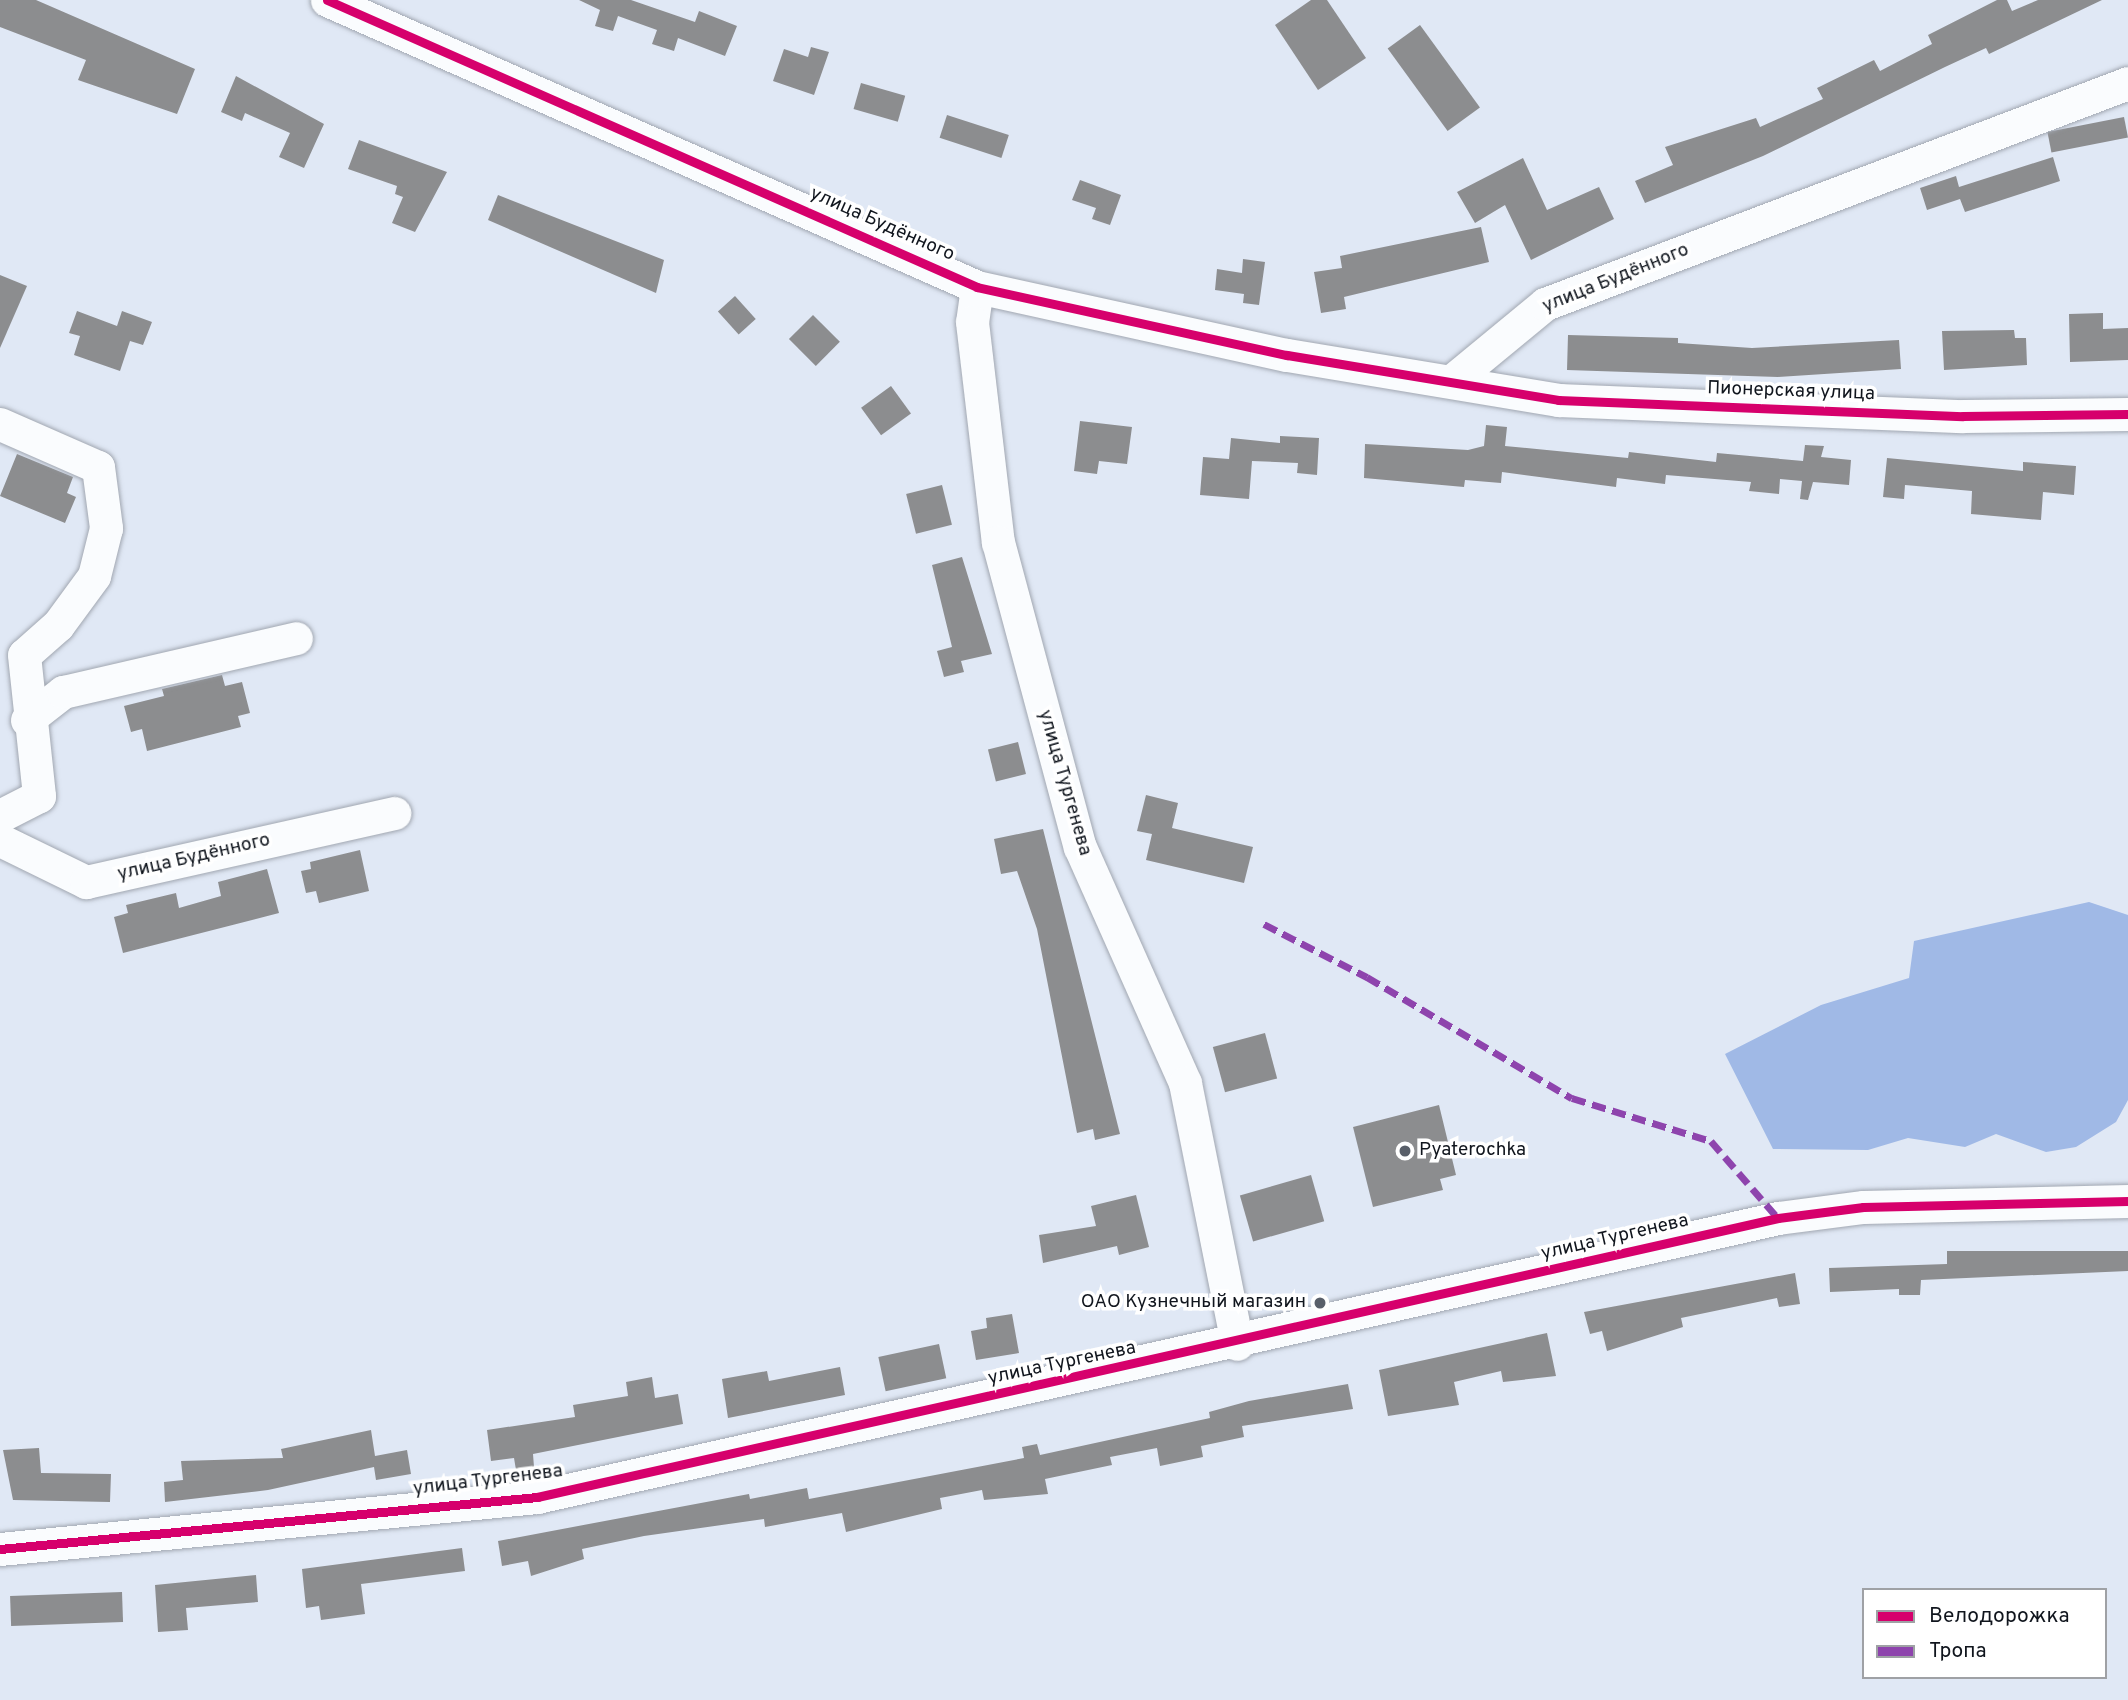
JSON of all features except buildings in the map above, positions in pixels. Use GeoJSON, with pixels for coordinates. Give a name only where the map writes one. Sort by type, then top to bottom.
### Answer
{"type":"FeatureCollection","features":[{"type":"Feature","properties":{"kind":"street","name":"улица Будённого"},"geometry":{"type":"LineString","coordinates":[[327,0],[976,287],[1287,355],[1454,379],[1545,304],[2128,83]]}},
{"type":"Feature","properties":{"kind":"street","name":"улица Тургенева"},"geometry":{"type":"LineString","coordinates":[[976,287],[972,322],[998,542],[1080,847],[1185,1083],[1237,1344]]}},
{"type":"Feature","properties":{"kind":"street","name":"Пионерская улица"},"geometry":{"type":"LineString","coordinates":[[1454,379],[1558,400],[1963,416],[2128,414]]}},
{"type":"Feature","properties":{"kind":"street"},"geometry":{"type":"LineString","coordinates":[[0,424],[98,467],[106,528],[93,576],[58,625],[24,655],[27,720],[39,796],[0,816]]}},
{"type":"Feature","properties":{"kind":"street"},"geometry":{"type":"LineString","coordinates":[[27,720],[63,692],[296,638]]}},
{"type":"Feature","properties":{"kind":"street","name":"улица Будённого"},"geometry":{"type":"LineString","coordinates":[[0,840],[86,882],[394,813]]}},
{"type":"Feature","properties":{"kind":"street","name":"улица Тургенева"},"geometry":{"type":"LineString","coordinates":[[0,1549],[537,1497],[1237,1344],[1778,1218],[1863,1207],[2128,1201]]}},
{"type":"Feature","properties":{"kind":"water"},"geometry":{"type":"Polygon","coordinates":[[[2089,902],[2128,915],[2128,1100],[2116,1122],[2076,1147],[2046,1152],[1996,1134],[1965,1147],[1908,1138],[1868,1150],[1773,1149],[1725,1054],[1821,1005],[1909,978],[1914,941],[2089,902]]]}},
{"type":"Feature","properties":{"kind":"marked path"},"geometry":{"type":"LineString","coordinates":[[1264,924],[1367,977],[1572,1098],[1711,1141],[1778,1218]]}},
{"type":"Feature","properties":{"kind":"cycle path"},"geometry":{"type":"LineString","coordinates":[[327,0],[977,287],[1287,355],[1558,400],[1963,416],[2128,414]]}},
{"type":"Feature","properties":{"kind":"cycle path"},"geometry":{"type":"LineString","coordinates":[[0,1549],[537,1497],[1778,1218],[1863,1207],[2128,1201]]}},
{"type":"Feature","properties":{"kind":"place","name":"Pyaterochka"},"geometry":{"type":"Point","coordinates":[1405,1151]}},
{"type":"Feature","properties":{"kind":"place","name":"ОАО Кузнечный магазин"},"geometry":{"type":"Point","coordinates":[1320,1303]}}]}
